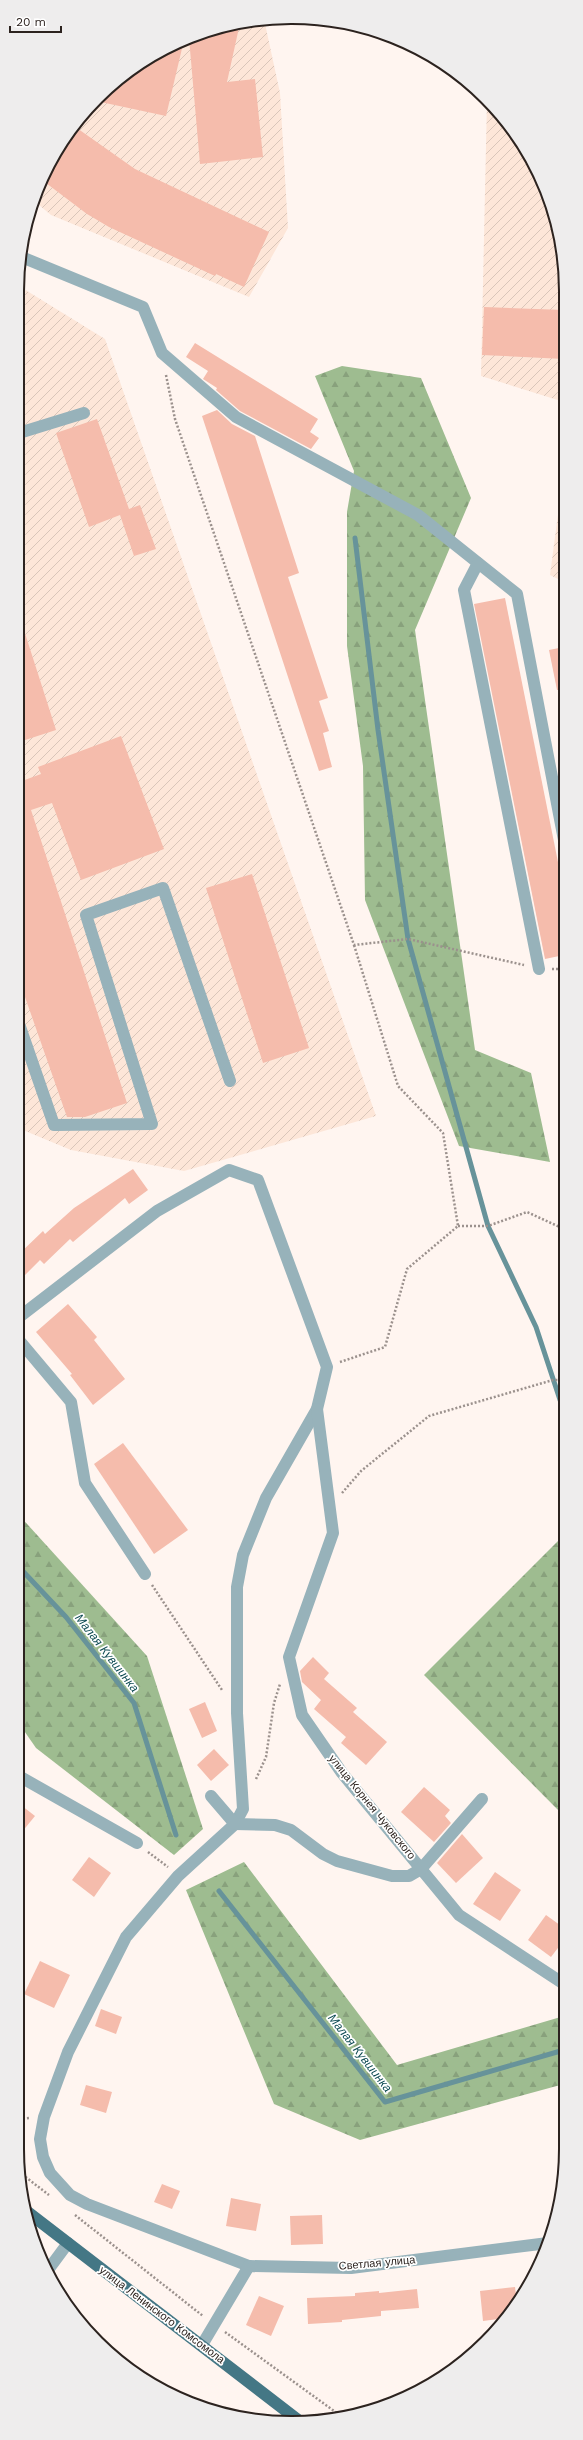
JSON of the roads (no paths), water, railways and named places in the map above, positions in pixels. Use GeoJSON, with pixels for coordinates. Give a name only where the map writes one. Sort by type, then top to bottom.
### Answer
{"type":"FeatureCollection","features":[{"type":"Feature","properties":{"kind":"main road","name":"улица Ленинского Комсомола"},"geometry":{"type":"LineString","coordinates":[[32,2216],[293,2416]]}},
{"type":"Feature","properties":{"kind":"street"},"geometry":{"type":"LineString","coordinates":[[26,259],[143,307],[162,353],[236,417],[418,515],[517,594],[559,814]]}},
{"type":"Feature","properties":{"kind":"street"},"geometry":{"type":"LineString","coordinates":[[24,431],[84,412]]}},
{"type":"Feature","properties":{"kind":"street"},"geometry":{"type":"LineString","coordinates":[[478,563],[464,590],[539,969]]}},
{"type":"Feature","properties":{"kind":"street"},"geometry":{"type":"LineString","coordinates":[[24,1038],[54,1125],[152,1124],[86,915],[163,888],[230,1081]]}},
{"type":"Feature","properties":{"kind":"street"},"geometry":{"type":"LineString","coordinates":[[24,1313],[157,1211],[229,1170],[258,1180],[328,1366],[317,1409],[266,1498],[244,1555],[237,1587],[237,1713],[243,1809],[235,1824]]}},
{"type":"Feature","properties":{"kind":"street"},"geometry":{"type":"LineString","coordinates":[[24,1346],[71,1402],[85,1483],[145,1574]]}},
{"type":"Feature","properties":{"kind":"street","name":"улица Корнея Чуковского"},"geometry":{"type":"LineString","coordinates":[[317,1409],[333,1533],[289,1656],[302,1715],[342,1773],[459,1915],[559,1981]]}},
{"type":"Feature","properties":{"kind":"street"},"geometry":{"type":"LineString","coordinates":[[24,1778],[137,1843]]}},
{"type":"Feature","properties":{"kind":"street"},"geometry":{"type":"LineString","coordinates":[[211,1796],[235,1824],[275,1825],[291,1830],[323,1854],[337,1861],[392,1876],[409,1876],[421,1869],[482,1799]]}},
{"type":"Feature","properties":{"kind":"street","name":"Светлая улица"},"geometry":{"type":"LineString","coordinates":[[235,1824],[178,1876],[126,1937],[75,2038],[44,2117],[40,2139],[43,2158],[50,2173],[59,2186],[70,2195],[87,2204],[248,2266],[351,2268],[542,2244]]}},
{"type":"Feature","properties":{"kind":"street"},"geometry":{"type":"LineString","coordinates":[[51,2266],[68,2243]]}},
{"type":"Feature","properties":{"kind":"street"},"geometry":{"type":"LineString","coordinates":[[202,2345],[248,2266]]}},
{"type":"Feature","properties":{"kind":"waterway"},"geometry":{"type":"LineString","coordinates":[[355,538],[378,730],[408,939],[488,1226],[536,1327],[559,1397]]}},
{"type":"Feature","properties":{"kind":"waterway","name":"Малая Кувшинка"},"geometry":{"type":"LineString","coordinates":[[24,1572],[66,1617],[134,1703],[176,1835]]}},
{"type":"Feature","properties":{"kind":"waterway","name":"Малая Кувшинка"},"geometry":{"type":"LineString","coordinates":[[219,1891],[385,2102],[559,2051]]}}]}
